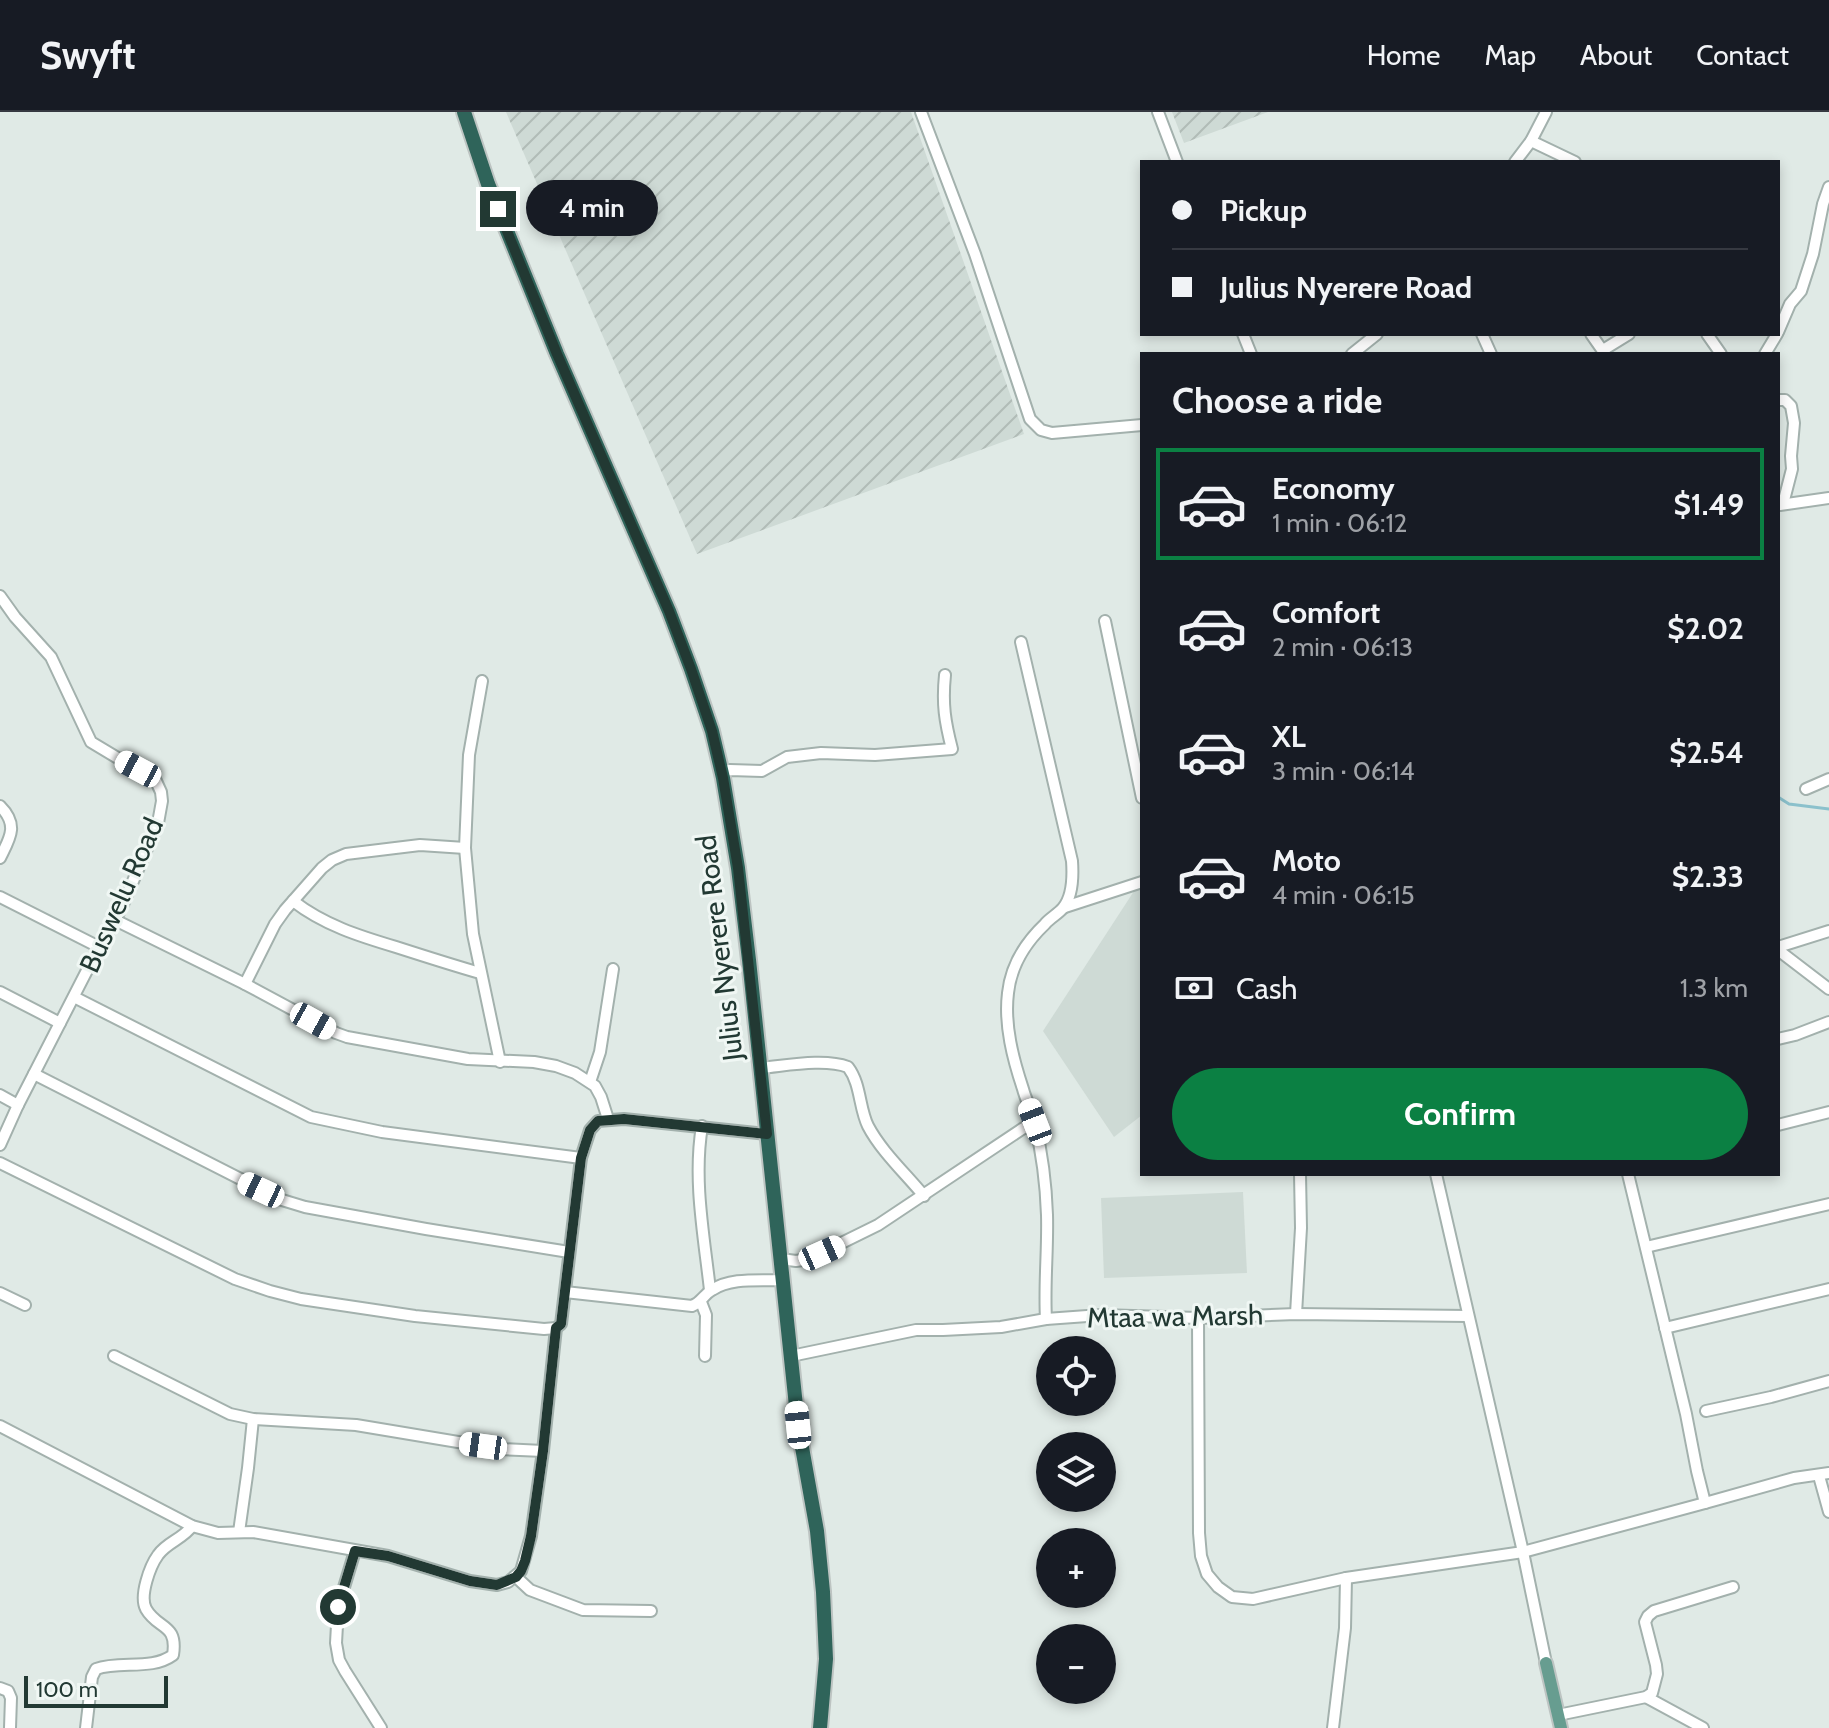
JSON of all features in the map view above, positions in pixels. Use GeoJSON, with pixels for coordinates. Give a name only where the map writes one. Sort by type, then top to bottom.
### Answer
{"type":"FeatureCollection","features":[{"type":"Feature","properties":{"kind":"highway","name":"Julius Nyerere Road"},"geometry":{"type":"LineString","coordinates":[[464,112],[488,184],[557,354],[669,611],[712,731],[722,771],[738,868],[798,1425],[817,1531],[826,1659],[820,1728]]}},
{"type":"Feature","properties":{"kind":"main road"},"geometry":{"type":"LineString","coordinates":[[1546,1663],[1559,1722]]}},
{"type":"Feature","properties":{"kind":"street"},"geometry":{"type":"LineString","coordinates":[[921,112],[975,254],[1030,419],[1041,430],[1052,433],[1140,425]]}},
{"type":"Feature","properties":{"kind":"street"},"geometry":{"type":"LineString","coordinates":[[1158,112],[1176,160]]}},
{"type":"Feature","properties":{"kind":"street"},"geometry":{"type":"LineString","coordinates":[[1517,160],[1546,112]]}},
{"type":"Feature","properties":{"kind":"street"},"geometry":{"type":"LineString","coordinates":[[1531,141],[1571,160]]}},
{"type":"Feature","properties":{"kind":"street"},"geometry":{"type":"LineString","coordinates":[[1780,326],[1790,304],[1801,291],[1829,187]]}},
{"type":"Feature","properties":{"kind":"street"},"geometry":{"type":"LineString","coordinates":[[1354,352],[1374,336]]}},
{"type":"Feature","properties":{"kind":"street"},"geometry":{"type":"LineString","coordinates":[[1604,352],[1626,336]]}},
{"type":"Feature","properties":{"kind":"street"},"geometry":{"type":"LineString","coordinates":[[1780,400],[1791,406],[1794,423],[1792,469],[1780,504],[1829,498]]}},
{"type":"Feature","properties":{"kind":"street","name":"Buswelu Road"},"geometry":{"type":"LineString","coordinates":[[0,596],[51,657],[91,742],[149,775],[156,781],[162,801],[158,823],[115,920],[0,1145]]}},
{"type":"Feature","properties":{"kind":"street"},"geometry":{"type":"LineString","coordinates":[[1105,621],[1140,788]]}},
{"type":"Feature","properties":{"kind":"street"},"geometry":{"type":"LineString","coordinates":[[1021,642],[1072,861],[1071,890],[1065,907]]}},
{"type":"Feature","properties":{"kind":"street"},"geometry":{"type":"LineString","coordinates":[[722,771],[762,771],[787,757],[821,753],[875,755],[952,749],[944,719],[945,675]]}},
{"type":"Feature","properties":{"kind":"street"},"geometry":{"type":"LineString","coordinates":[[482,681],[469,755],[465,848],[473,934],[500,1062]]}},
{"type":"Feature","properties":{"kind":"street"},"geometry":{"type":"LineString","coordinates":[[1806,789],[1829,779]]}},
{"type":"Feature","properties":{"kind":"street"},"geometry":{"type":"LineString","coordinates":[[0,806],[10,820],[12,833],[0,858]]}},
{"type":"Feature","properties":{"kind":"street"},"geometry":{"type":"LineString","coordinates":[[245,984],[275,924],[332,860],[346,854],[420,845],[465,848]]}},
{"type":"Feature","properties":{"kind":"street"},"geometry":{"type":"LineString","coordinates":[[1046,1319],[1045,1188],[1035,1122],[1012,1049],[1007,1017],[1008,991],[1016,963],[1028,940],[1065,907],[1140,883]]}},
{"type":"Feature","properties":{"kind":"street"},"geometry":{"type":"LineString","coordinates":[[0,897],[99,947]]}},
{"type":"Feature","properties":{"kind":"street"},"geometry":{"type":"LineString","coordinates":[[293,901],[330,924],[480,973]]}},
{"type":"Feature","properties":{"kind":"street"},"geometry":{"type":"LineString","coordinates":[[115,920],[347,1037],[468,1059],[534,1062],[575,1073],[597,1089],[608,1119]]}},
{"type":"Feature","properties":{"kind":"street"},"geometry":{"type":"LineString","coordinates":[[1780,947],[1829,931]]}},
{"type":"Feature","properties":{"kind":"street"},"geometry":{"type":"LineString","coordinates":[[1780,950],[1829,989]]}},
{"type":"Feature","properties":{"kind":"street"},"geometry":{"type":"LineString","coordinates":[[590,1082],[600,1052],[613,969]]}},
{"type":"Feature","properties":{"kind":"street"},"geometry":{"type":"LineString","coordinates":[[0,992],[60,1023]]}},
{"type":"Feature","properties":{"kind":"street"},"geometry":{"type":"LineString","coordinates":[[74,997],[311,1117],[382,1132],[581,1158]]}},
{"type":"Feature","properties":{"kind":"street"},"geometry":{"type":"LineString","coordinates":[[1780,1038],[1829,1022]]}},
{"type":"Feature","properties":{"kind":"street"},"geometry":{"type":"LineString","coordinates":[[760,1068],[811,1064],[848,1067],[867,1124],[924,1196]]}},
{"type":"Feature","properties":{"kind":"street"},"geometry":{"type":"LineString","coordinates":[[34,1074],[282,1200],[426,1229],[569,1252]]}},
{"type":"Feature","properties":{"kind":"street"},"geometry":{"type":"LineString","coordinates":[[0,1095],[18,1105]]}},
{"type":"Feature","properties":{"kind":"street"},"geometry":{"type":"LineString","coordinates":[[1780,1124],[1829,1112]]}},
{"type":"Feature","properties":{"kind":"street"},"geometry":{"type":"LineString","coordinates":[[0,1163],[235,1279],[270,1291],[301,1299],[415,1316],[544,1329],[556,1328],[561,1324],[581,1158],[590,1130],[598,1121],[624,1119],[767,1134]]}},
{"type":"Feature","properties":{"kind":"street"},"geometry":{"type":"LineString","coordinates":[[781,1259],[809,1259],[878,1225],[1035,1122]]}},
{"type":"Feature","properties":{"kind":"street"},"geometry":{"type":"LineString","coordinates":[[702,1126],[698,1175],[710,1290]]}},
{"type":"Feature","properties":{"kind":"street"},"geometry":{"type":"LineString","coordinates":[[1296,1314],[1301,1228],[1300,1176]]}},
{"type":"Feature","properties":{"kind":"street"},"geometry":{"type":"LineString","coordinates":[[1436,1176],[1546,1663]]}},
{"type":"Feature","properties":{"kind":"street"},"geometry":{"type":"LineString","coordinates":[[1628,1176],[1705,1503]]}},
{"type":"Feature","properties":{"kind":"street"},"geometry":{"type":"LineString","coordinates":[[1646,1247],[1829,1204]]}},
{"type":"Feature","properties":{"kind":"street"},"geometry":{"type":"LineString","coordinates":[[565,1292],[692,1306],[701,1302],[710,1290],[728,1283],[782,1280]]}},
{"type":"Feature","properties":{"kind":"street"},"geometry":{"type":"LineString","coordinates":[[1665,1328],[1829,1289]]}},
{"type":"Feature","properties":{"kind":"street"},"geometry":{"type":"LineString","coordinates":[[0,1293],[25,1305]]}},
{"type":"Feature","properties":{"kind":"street"},"geometry":{"type":"LineString","coordinates":[[701,1302],[706,1315],[705,1356]]}},
{"type":"Feature","properties":{"kind":"street","name":"Mtaa wa Marsh"},"geometry":{"type":"LineString","coordinates":[[791,1356],[916,1330],[1001,1327],[1046,1319],[1101,1315],[1198,1318],[1296,1314],[1468,1316]]}},
{"type":"Feature","properties":{"kind":"street"},"geometry":{"type":"LineString","coordinates":[[1198,1318],[1201,1556],[1207,1574],[1232,1597],[1253,1599],[1346,1578],[1523,1552],[1794,1478],[1824,1474],[1829,1512]]}},
{"type":"Feature","properties":{"kind":"street"},"geometry":{"type":"LineString","coordinates":[[0,1426],[192,1526],[218,1533],[253,1532],[388,1556],[470,1581],[497,1585],[516,1577],[521,1571],[531,1536],[556,1328]]}},
{"type":"Feature","properties":{"kind":"street"},"geometry":{"type":"LineString","coordinates":[[114,1356],[230,1414],[253,1419],[356,1425],[500,1449],[543,1451]]}},
{"type":"Feature","properties":{"kind":"street"},"geometry":{"type":"LineString","coordinates":[[1706,1411],[1829,1381]]}},
{"type":"Feature","properties":{"kind":"street"},"geometry":{"type":"LineString","coordinates":[[239,1532],[253,1419]]}},
{"type":"Feature","properties":{"kind":"street"},"geometry":{"type":"LineString","coordinates":[[86,1728],[92,1677],[96,1669],[165,1661],[173,1655],[171,1632],[147,1611],[144,1595],[156,1557],[192,1526]]}},
{"type":"Feature","properties":{"kind":"street"},"geometry":{"type":"LineString","coordinates":[[355,1551],[338,1607],[336,1643],[339,1660],[381,1728]]}},
{"type":"Feature","properties":{"kind":"street"},"geometry":{"type":"LineString","coordinates":[[516,1577],[530,1590],[583,1610],[651,1611]]}},
{"type":"Feature","properties":{"kind":"street"},"geometry":{"type":"LineString","coordinates":[[1333,1728],[1345,1628],[1346,1578]]}},
{"type":"Feature","properties":{"kind":"street"},"geometry":{"type":"LineString","coordinates":[[1559,1722],[1652,1693],[1657,1674],[1645,1622],[1648,1616],[1654,1611],[1733,1587]]}},
{"type":"Feature","properties":{"kind":"street"},"geometry":{"type":"LineString","coordinates":[[0,1688],[8,1691],[11,1698],[10,1728]]}},
{"type":"Feature","properties":{"kind":"street"},"geometry":{"type":"LineString","coordinates":[[1646,1697],[1703,1728]]}},
{"type":"Feature","properties":{"kind":"shaded area"},"geometry":{"type":"Polygon","coordinates":[[[506,112],[911,112],[1024,434],[697,554],[506,112]]]}},
{"type":"Feature","properties":{"kind":"shaded area"},"geometry":{"type":"Polygon","coordinates":[[[1172,112],[1268,112],[1184,143],[1172,112]]]}},
{"type":"Feature","properties":{"kind":"shaded area"},"geometry":{"type":"Polygon","coordinates":[[[1140,887],[1140,1117],[1114,1137],[1043,1031],[1136,888],[1140,887]]]}},
{"type":"Feature","properties":{"kind":"shaded area"},"geometry":{"type":"Polygon","coordinates":[[[1243,1192],[1247,1273],[1104,1278],[1101,1198],[1243,1192]]]}},
{"type":"Feature","properties":{"kind":"waterway"},"geometry":{"type":"LineString","coordinates":[[1780,798],[1789,804],[1829,809]]}},
{"type":"Feature","properties":{"kind":"route"},"geometry":{"type":"LineString","coordinates":[[338,1607],[355,1551],[388,1556],[470,1581],[497,1585],[508,1582],[521,1571],[531,1536],[556,1328],[561,1324],[581,1158],[590,1130],[598,1121],[624,1119],[767,1134],[738,868],[712,731],[669,611],[557,354],[498,209]]}}]}
